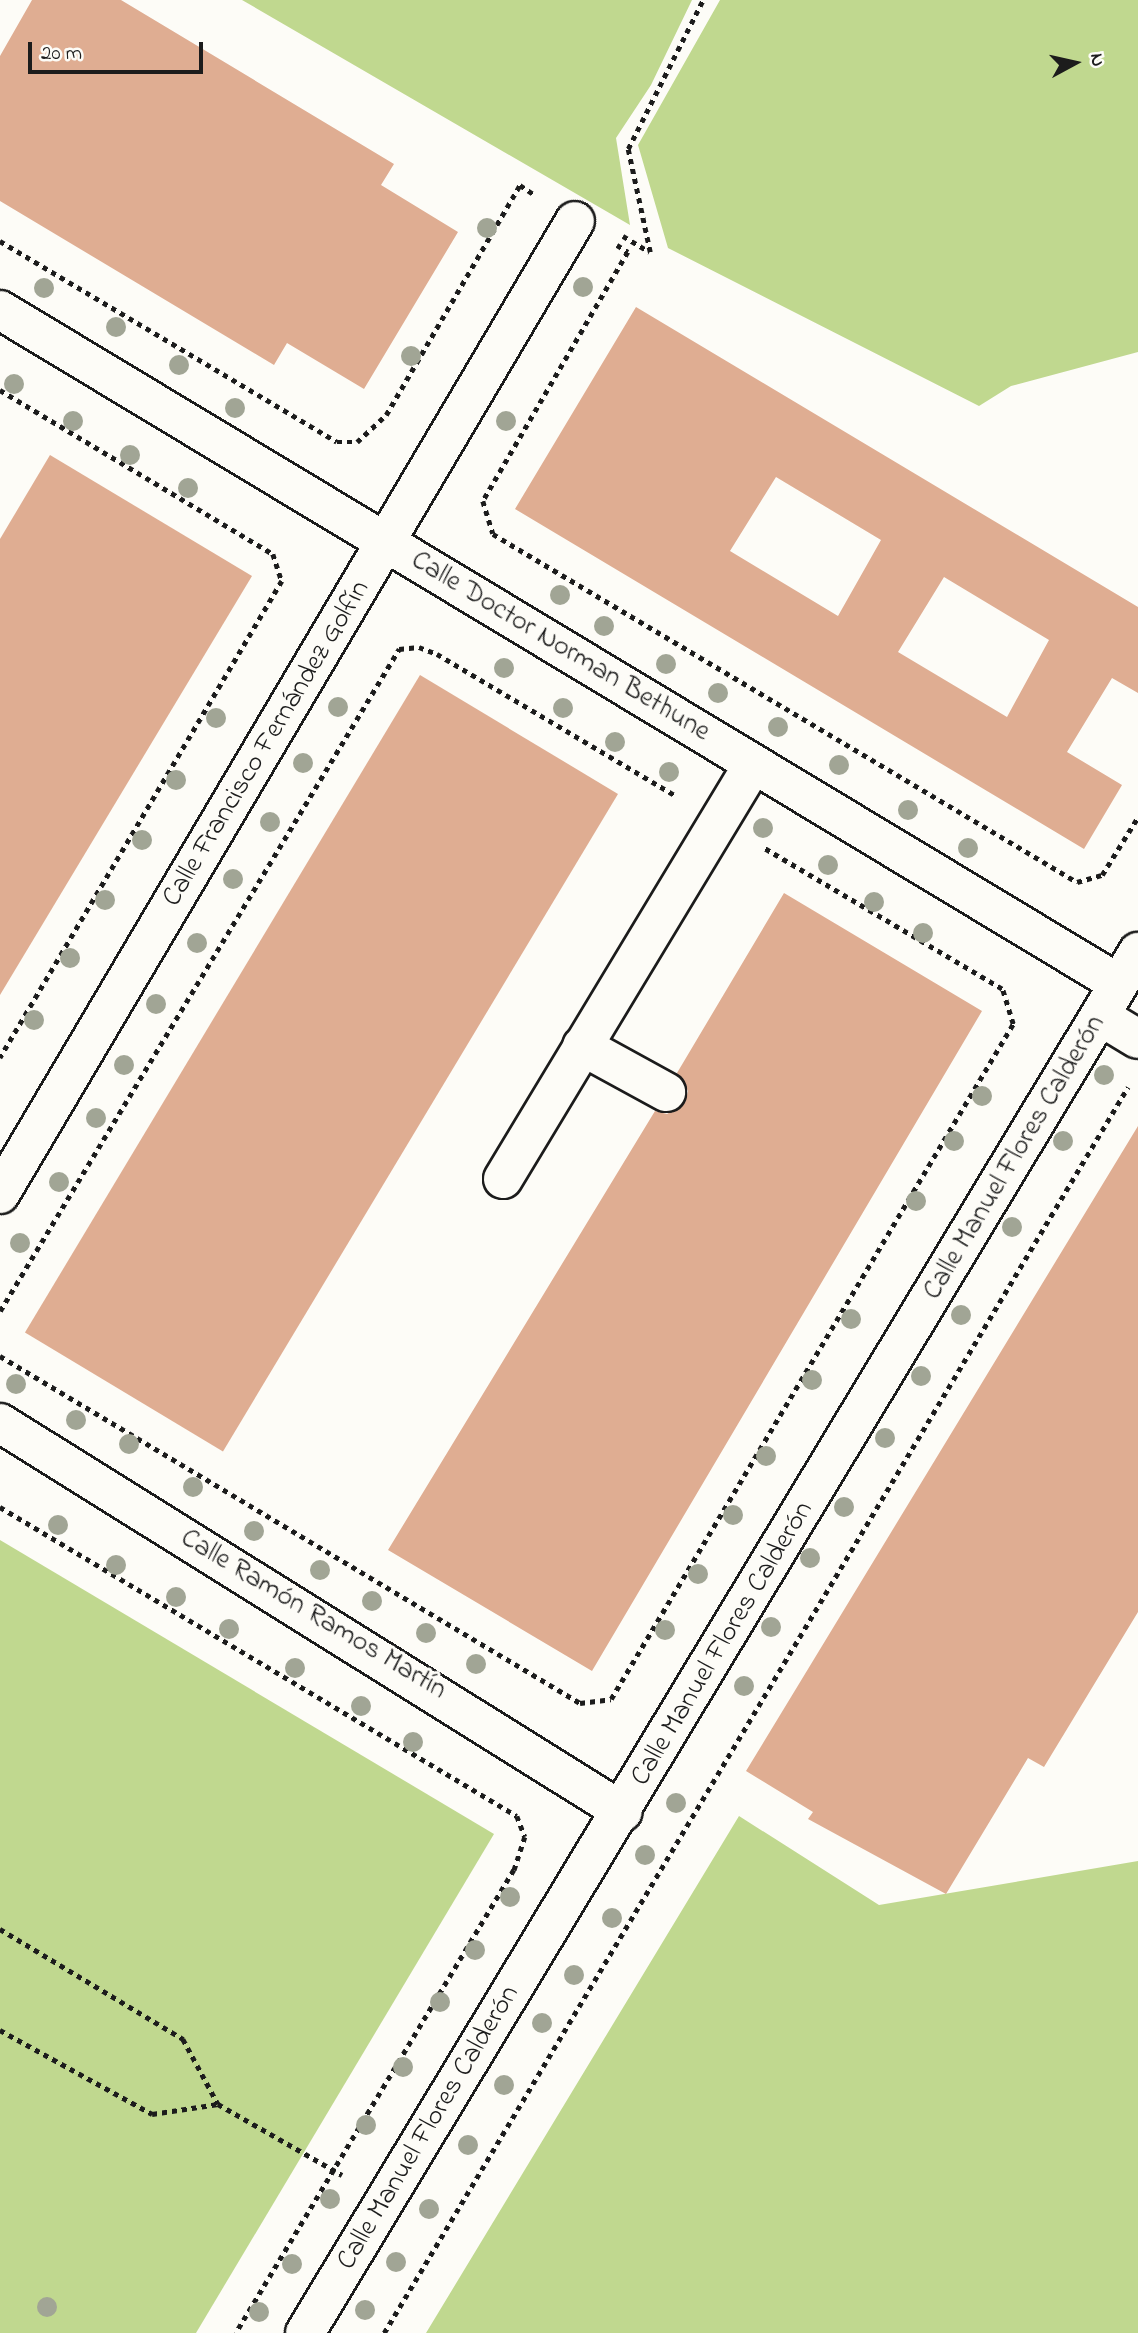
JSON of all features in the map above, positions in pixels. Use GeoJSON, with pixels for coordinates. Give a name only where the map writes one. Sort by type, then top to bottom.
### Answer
{"type":"FeatureCollection","features":[{"type":"Feature","properties":{"kind":"street","name":"Calle Francisco Fernández Golfín"},"geometry":{"type":"LineString","coordinates":[[0,1194],[575,221]]}},
{"type":"Feature","properties":{"kind":"street","name":"Calle Doctor Norman Bethune"},"geometry":{"type":"LineString","coordinates":[[0,310],[1119,984],[1138,1039]]}},
{"type":"Feature","properties":{"kind":"street"},"geometry":{"type":"LineString","coordinates":[[503,1179],[753,764]]}},
{"type":"Feature","properties":{"kind":"street","name":"Calle Manuel Flores Calderón"},"geometry":{"type":"LineString","coordinates":[[305,2333],[383,2200],[623,1812],[1119,984]]}},
{"type":"Feature","properties":{"kind":"street"},"geometry":{"type":"LineString","coordinates":[[582,1046],[666,1092]]}},
{"type":"Feature","properties":{"kind":"street","name":"Calle Ramón Ramos Martín"},"geometry":{"type":"LineString","coordinates":[[0,1423],[623,1812]]}},
{"type":"Feature","properties":{"kind":"path"},"geometry":{"type":"LineString","coordinates":[[650,253],[628,149],[703,0]]}},
{"type":"Feature","properties":{"kind":"path"},"geometry":{"type":"LineString","coordinates":[[0,241],[337,442],[357,442],[386,415],[520,185],[628,252],[483,501],[493,534],[1077,882],[1102,875],[1138,817]]}},
{"type":"Feature","properties":{"kind":"path"},"geometry":{"type":"LineString","coordinates":[[0,390],[273,554],[282,581],[0,1058]]}},
{"type":"Feature","properties":{"kind":"path"},"geometry":{"type":"LineString","coordinates":[[0,1311],[400,649],[419,647],[437,654],[1002,989],[1013,1024],[611,1699],[580,1703],[0,1356]]}},
{"type":"Feature","properties":{"kind":"path"},"geometry":{"type":"LineString","coordinates":[[384,2333],[1131,1082]]}},
{"type":"Feature","properties":{"kind":"path"},"geometry":{"type":"LineString","coordinates":[[0,1507],[517,1816],[525,1850],[236,2333]]}},
{"type":"Feature","properties":{"kind":"path"},"geometry":{"type":"LineString","coordinates":[[0,1929],[183,2039],[218,2104],[383,2200]]}},
{"type":"Feature","properties":{"kind":"path"},"geometry":{"type":"LineString","coordinates":[[0,2030],[152,2114],[218,2104]]}},
{"type":"Feature","properties":{"kind":"green space"},"geometry":{"type":"Polygon","coordinates":[[[242,0],[692,0],[651,85],[616,138],[630,225],[242,0]]]}},
{"type":"Feature","properties":{"kind":"green space"},"geometry":{"type":"Polygon","coordinates":[[[720,0],[1138,0],[1138,352],[1011,386],[979,406],[668,248],[638,145],[720,0]]]}},
{"type":"Feature","properties":{"kind":"green space"},"geometry":{"type":"Polygon","coordinates":[[[0,1540],[494,1834],[196,2333],[0,2333],[0,1540]]]}},
{"type":"Feature","properties":{"kind":"green space"},"geometry":{"type":"Polygon","coordinates":[[[739,1816],[879,1905],[1138,1861],[1138,2333],[426,2333],[739,1816]]]}},
{"type":"Feature","properties":{"kind":"building"},"geometry":{"type":"Polygon","coordinates":[[[32,0],[121,0],[394,164],[381,185],[458,232],[364,389],[287,343],[274,365],[0,201],[0,56],[32,0]]]}},
{"type":"Feature","properties":{"kind":"building"},"geometry":{"type":"Polygon","coordinates":[[[636,307],[1138,607],[1138,693],[1112,678],[1067,752],[1122,785],[1084,849],[515,509],[636,307]],[[776,477],[730,551],[838,616],[881,540],[776,477]],[[944,577],[898,652],[1007,717],[1049,640],[944,577]]]}},
{"type":"Feature","properties":{"kind":"building"},"geometry":{"type":"Polygon","coordinates":[[[50,455],[252,576],[0,995],[0,539],[50,455]]]}},
{"type":"Feature","properties":{"kind":"building"},"geometry":{"type":"Polygon","coordinates":[[[420,675],[618,794],[223,1451],[25,1332],[420,675]]]}},
{"type":"Feature","properties":{"kind":"building"},"geometry":{"type":"Polygon","coordinates":[[[784,893],[982,1011],[592,1671],[388,1550],[655,1111],[667,1114],[685,1103],[688,1091],[677,1073],[784,893]]]}},
{"type":"Feature","properties":{"kind":"building"},"geometry":{"type":"Polygon","coordinates":[[[1138,1126],[1138,1612],[1044,1767],[1028,1758],[946,1894],[808,1819],[813,1812],[746,1771],[1138,1126]]]}}]}
